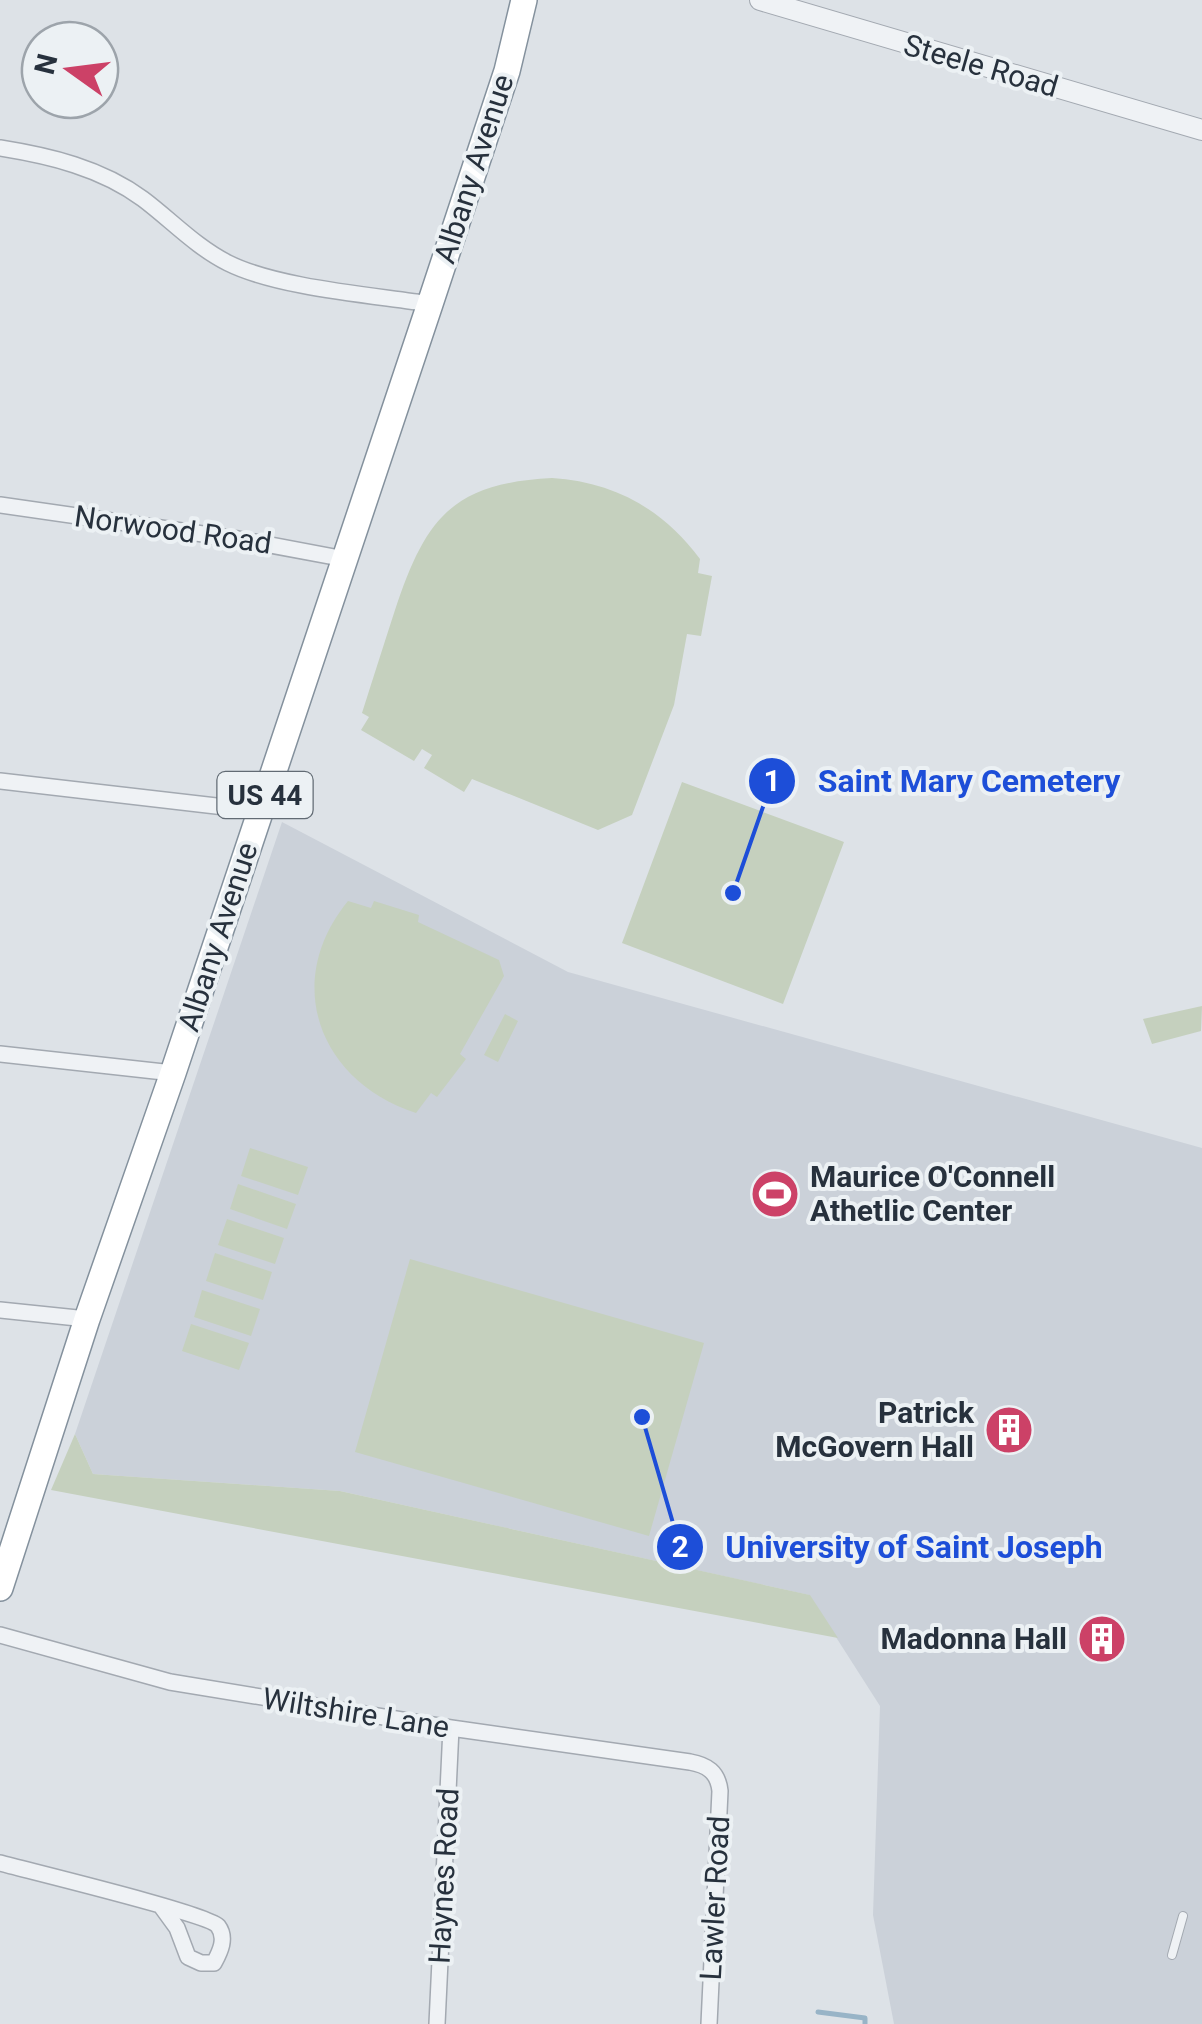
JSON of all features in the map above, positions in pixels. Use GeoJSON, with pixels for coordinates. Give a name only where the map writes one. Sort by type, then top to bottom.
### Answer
{"type":"FeatureCollection","features":[{"type":"Feature","properties":{"kind":"highway","name":"Albany Avenue"},"geometry":{"type":"LineString","coordinates":[[1,1582],[430,304],[506,70],[524,0]]}},
{"type":"Feature","properties":{"kind":"street","name":"Steele Road"},"geometry":{"type":"LineString","coordinates":[[760,0],[1202,130]]}},
{"type":"Feature","properties":{"kind":"street"},"geometry":{"type":"LineString","coordinates":[[0,148],[50,158],[101,175],[141,198],[208,251],[249,272],[430,304]]}},
{"type":"Feature","properties":{"kind":"street","name":"Norwood Road"},"geometry":{"type":"LineString","coordinates":[[0,505],[238,539],[345,559]]}},
{"type":"Feature","properties":{"kind":"street"},"geometry":{"type":"LineString","coordinates":[[0,781],[260,811]]}},
{"type":"Feature","properties":{"kind":"street"},"geometry":{"type":"LineString","coordinates":[[0,1054],[173,1073]]}},
{"type":"Feature","properties":{"kind":"street"},"geometry":{"type":"LineString","coordinates":[[0,1310],[87,1319]]}},
{"type":"Feature","properties":{"kind":"street","name":"Wiltshire Lane"},"geometry":{"type":"LineString","coordinates":[[0,1635],[170,1682],[690,1762],[715,1773]]}},
{"type":"Feature","properties":{"kind":"street","name":"Haynes Road"},"geometry":{"type":"LineString","coordinates":[[436,2024],[451,1728]]}},
{"type":"Feature","properties":{"kind":"street","name":"Lawler Road"},"geometry":{"type":"LineString","coordinates":[[709,2024],[720,1791],[715,1773]]}},
{"type":"Feature","properties":{"kind":"street"},"geometry":{"type":"LineString","coordinates":[[0,1863],[162,1906]]}},
{"type":"Feature","properties":{"kind":"lane"},"geometry":{"type":"LineString","coordinates":[[1172,1955],[1183,1916]]}},
{"type":"Feature","properties":{"kind":"shaded area"},"geometry":{"type":"Polygon","coordinates":[[[282,822],[568,972],[1202,1148],[1202,2024],[894,2024],[873,1915],[880,1706],[809,1595],[340,1491],[93,1474],[75,1434],[282,822]]]}},
{"type":"Feature","properties":{"kind":"green space"},"geometry":{"type":"Polygon","coordinates":[[[552,478],[596,485],[653,512],[700,559],[698,573],[712,576],[701,636],[687,634],[674,705],[632,815],[598,830],[472,779],[464,792],[424,768],[432,755],[422,749],[414,761],[361,730],[369,717],[362,713],[395,610],[431,530],[466,498],[489,488],[552,478]]]}},
{"type":"Feature","properties":{"kind":"green space"},"geometry":{"type":"Polygon","coordinates":[[[682,782],[844,842],[783,1004],[622,943],[682,782]]]}},
{"type":"Feature","properties":{"kind":"green space"},"geometry":{"type":"Polygon","coordinates":[[[348,901],[371,908],[374,901],[419,915],[418,922],[499,960],[504,976],[460,1054],[466,1059],[437,1097],[431,1093],[416,1113],[383,1098],[355,1078],[335,1054],[321,1026],[315,996],[317,964],[328,932],[348,901]]]}},
{"type":"Feature","properties":{"kind":"green space"},"geometry":{"type":"Polygon","coordinates":[[[1202,1006],[1201,1031],[1152,1044],[1143,1019],[1202,1006]]]}},
{"type":"Feature","properties":{"kind":"green space"},"geometry":{"type":"Polygon","coordinates":[[[505,1014],[518,1021],[498,1062],[484,1055],[505,1014]]]}},
{"type":"Feature","properties":{"kind":"green space"},"geometry":{"type":"Polygon","coordinates":[[[250,1148],[308,1167],[298,1195],[241,1176],[250,1148]]]}},
{"type":"Feature","properties":{"kind":"green space"},"geometry":{"type":"Polygon","coordinates":[[[238,1184],[296,1204],[287,1229],[230,1209],[238,1184]]]}},
{"type":"Feature","properties":{"kind":"green space"},"geometry":{"type":"Polygon","coordinates":[[[227,1219],[284,1238],[275,1264],[218,1245],[227,1219]]]}},
{"type":"Feature","properties":{"kind":"green space"},"geometry":{"type":"Polygon","coordinates":[[[215,1253],[272,1272],[263,1300],[206,1281],[215,1253]]]}},
{"type":"Feature","properties":{"kind":"green space"},"geometry":{"type":"Polygon","coordinates":[[[410,1259],[704,1343],[649,1536],[355,1452],[410,1259]]]}},
{"type":"Feature","properties":{"kind":"green space"},"geometry":{"type":"Polygon","coordinates":[[[202,1290],[260,1309],[251,1336],[194,1317],[202,1290]]]}},
{"type":"Feature","properties":{"kind":"green space"},"geometry":{"type":"Polygon","coordinates":[[[191,1324],[249,1343],[239,1370],[182,1351],[191,1324]]]}},
{"type":"Feature","properties":{"kind":"green space"},"geometry":{"type":"Polygon","coordinates":[[[75,1434],[93,1474],[340,1491],[810,1595],[838,1638],[51,1490],[75,1434]]]}},
{"type":"Feature","properties":{"kind":"waterway"},"geometry":{"type":"LineString","coordinates":[[818,2012],[865,2018],[865,2024]]}},
{"type":"Feature","properties":{"kind":"place","name":"Saint Mary Cemetery"},"geometry":{"type":"Point","coordinates":[733,893]}},
{"type":"Feature","properties":{"kind":"place","name":"Maurice O'Connell Athetlic Center"},"geometry":{"type":"Point","coordinates":[775,1194]}},
{"type":"Feature","properties":{"kind":"place","name":"University of Saint Joseph"},"geometry":{"type":"Point","coordinates":[642,1417]}},
{"type":"Feature","properties":{"kind":"place","name":"Patrick McGovern Hall"},"geometry":{"type":"Point","coordinates":[1009,1430]}},
{"type":"Feature","properties":{"kind":"place","name":"Madonna Hall"},"geometry":{"type":"Point","coordinates":[1102,1639]}}]}
